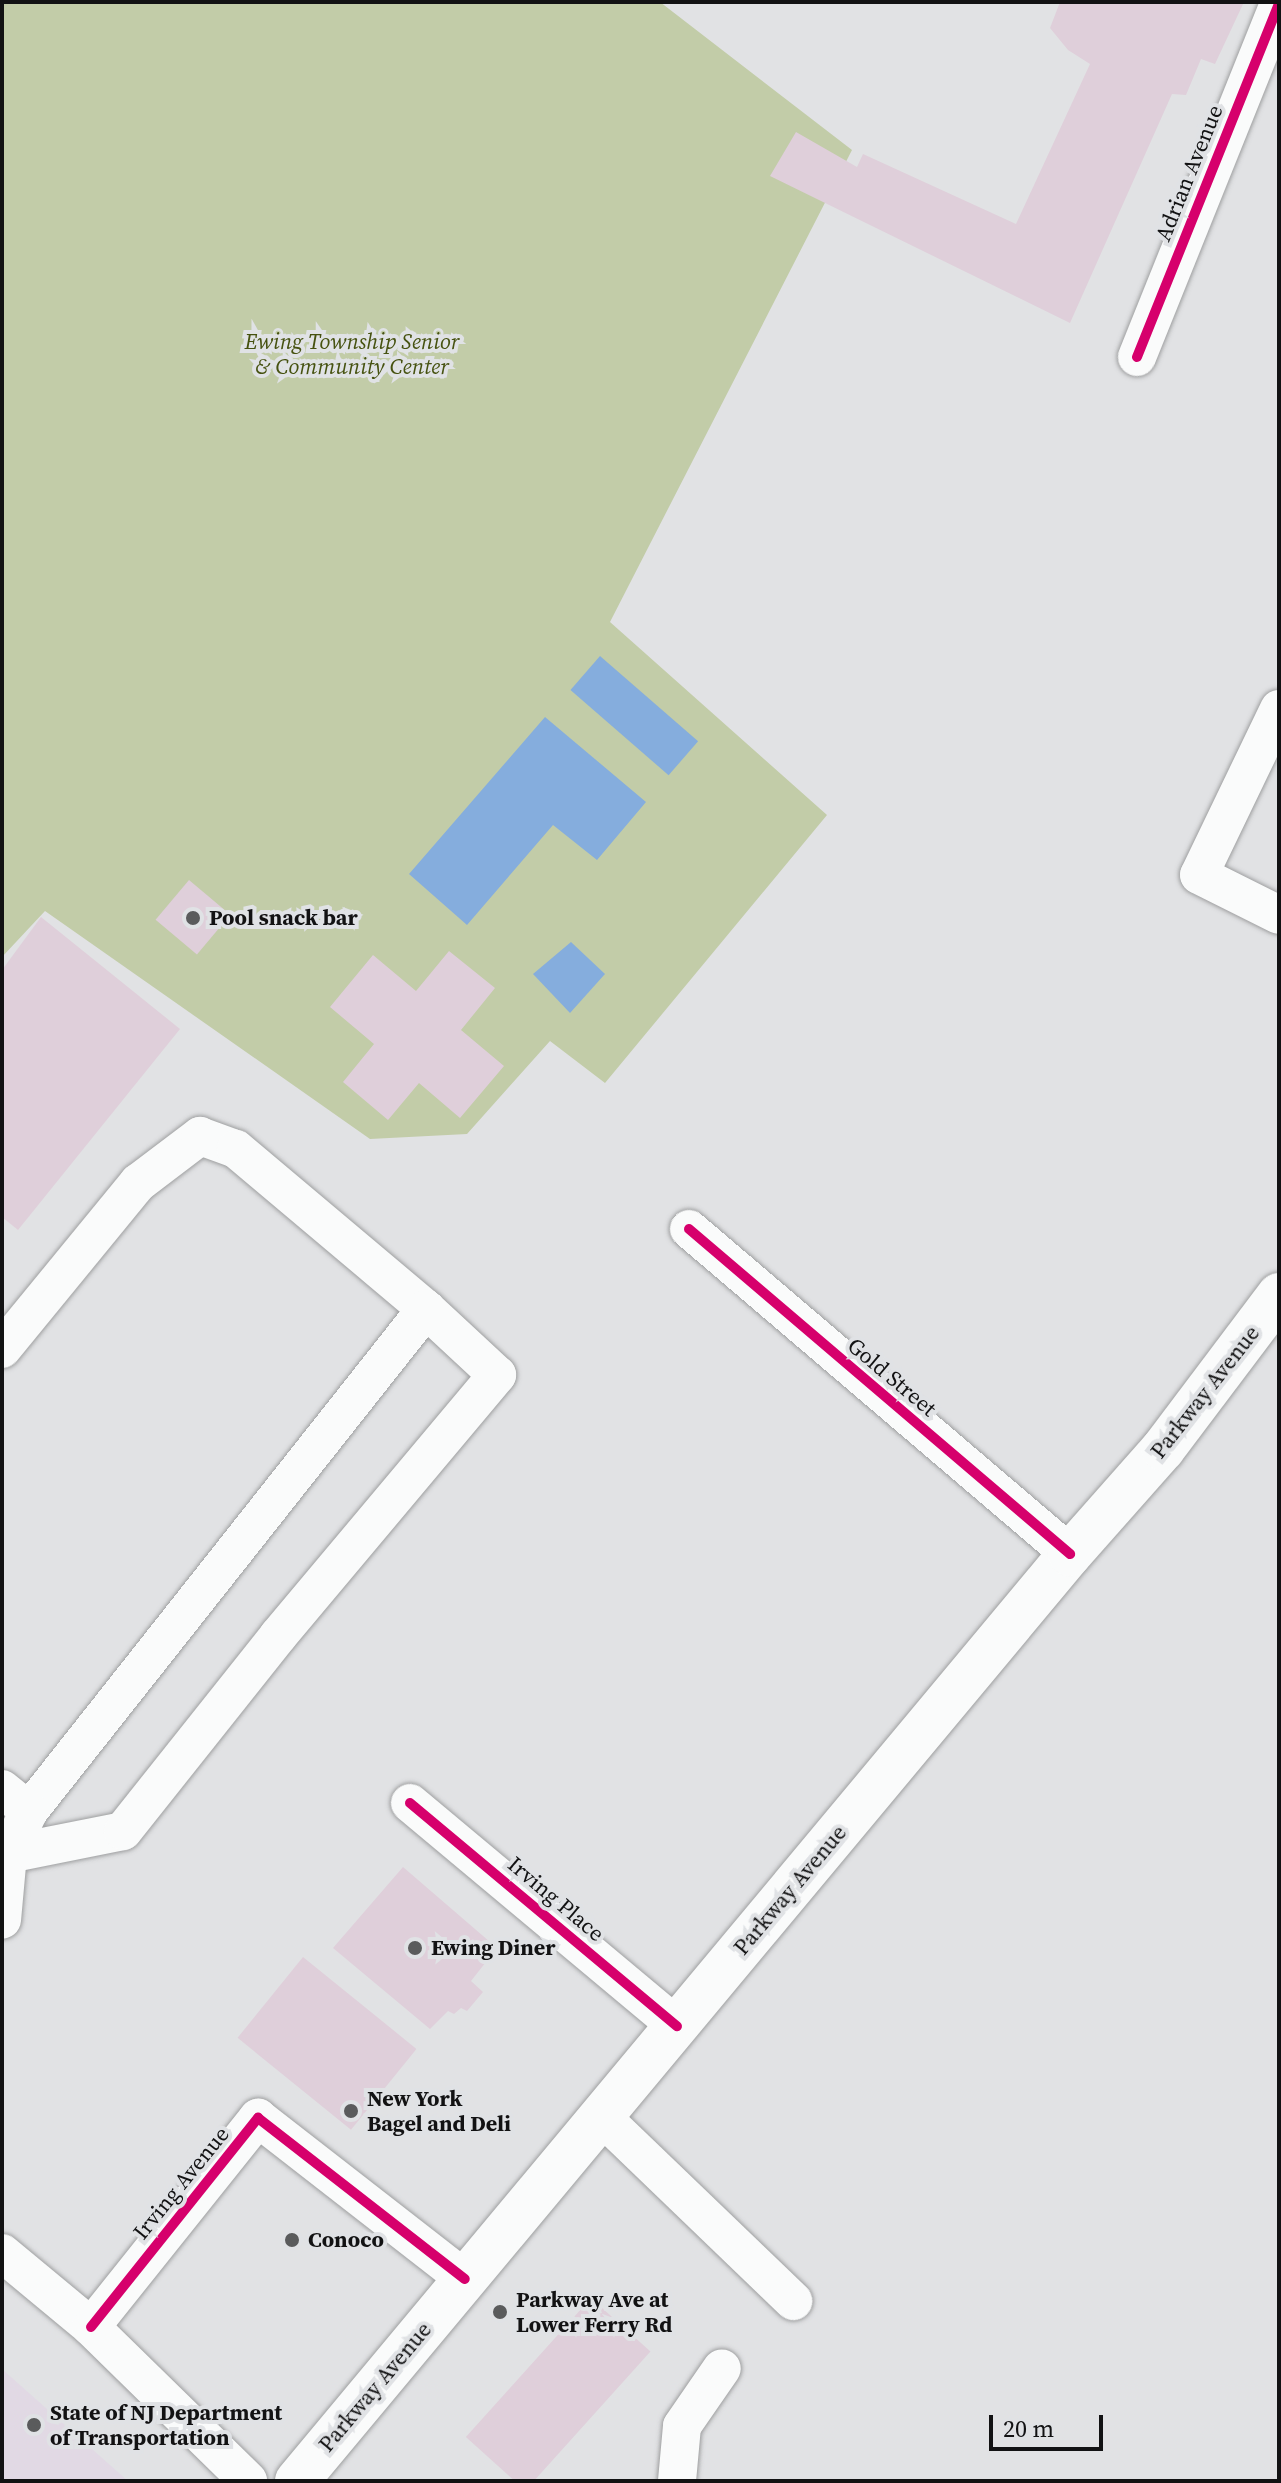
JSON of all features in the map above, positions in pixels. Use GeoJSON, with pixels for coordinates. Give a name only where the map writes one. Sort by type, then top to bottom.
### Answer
{"type":"FeatureCollection","features":[{"type":"Feature","properties":{"kind":"main road","name":"Parkway Avenue"},"geometry":{"type":"LineString","coordinates":[[297,2481],[1070,1554],[1163,1449],[1279,1295]]}},
{"type":"Feature","properties":{"kind":"street","name":"Adrian Avenue"},"geometry":{"type":"LineString","coordinates":[[1137,357],[1279,4]]}},
{"type":"Feature","properties":{"kind":"street"},"geometry":{"type":"LineString","coordinates":[[1279,709],[1199,875],[1279,915]]}},
{"type":"Feature","properties":{"kind":"street"},"geometry":{"type":"LineString","coordinates":[[2,1349],[138,1183],[200,1136],[236,1149],[426,1309],[497,1375],[278,1636],[123,1831],[8,1854]]}},
{"type":"Feature","properties":{"kind":"street","name":"Gold Street"},"geometry":{"type":"LineString","coordinates":[[689,1229],[1070,1554]]}},
{"type":"Feature","properties":{"kind":"street"},"geometry":{"type":"LineString","coordinates":[[2,1920],[15,1800],[426,1309]]}},
{"type":"Feature","properties":{"kind":"street","name":"Irving Place"},"geometry":{"type":"LineString","coordinates":[[410,1803],[677,2026]]}},
{"type":"Feature","properties":{"kind":"street"},"geometry":{"type":"LineString","coordinates":[[601,2116],[793,2301]]}},
{"type":"Feature","properties":{"kind":"street","name":"Irving Avenue"},"geometry":{"type":"LineString","coordinates":[[91,2327],[258,2118],[465,2279]]}},
{"type":"Feature","properties":{"kind":"street"},"geometry":{"type":"LineString","coordinates":[[2,2253],[91,2327],[248,2481]]}},
{"type":"Feature","properties":{"kind":"street"},"geometry":{"type":"LineString","coordinates":[[677,2481],[682,2426],[722,2368]]}},
{"type":"Feature","properties":{"kind":"shaded area","name":"State of NJ Department of Transportation"},"geometry":{"type":"Polygon","coordinates":[[[2,2369],[128,2481],[2,2481],[2,2369]]]}},
{"type":"Feature","properties":{"kind":"green space","name":"Ewing Township Senior & Community Center"},"geometry":{"type":"Polygon","coordinates":[[[2,2],[660,2],[852,150],[610,622],[827,815],[605,1083],[550,1041],[467,1134],[370,1139],[45,911],[2,957],[2,2]]]}},
{"type":"Feature","properties":{"kind":"water"},"geometry":{"type":"Polygon","coordinates":[[[600,656],[698,741],[669,775],[570,690],[600,656]]]}},
{"type":"Feature","properties":{"kind":"water"},"geometry":{"type":"Polygon","coordinates":[[[545,717],[646,802],[597,860],[553,825],[467,925],[409,874],[545,717]]]}},
{"type":"Feature","properties":{"kind":"water"},"geometry":{"type":"Polygon","coordinates":[[[571,942],[605,974],[570,1013],[533,974],[571,942]]]}},
{"type":"Feature","properties":{"kind":"building"},"geometry":{"type":"Polygon","coordinates":[[[1060,2],[1244,2],[1215,64],[1201,59],[1186,95],[1172,94],[1070,323],[770,176],[796,132],[857,167],[863,154],[1016,224],[1090,64],[1068,50],[1050,28],[1060,2]]]}},
{"type":"Feature","properties":{"kind":"building","name":"Pool snack bar"},"geometry":{"type":"Polygon","coordinates":[[[189,880],[230,915],[197,955],[156,920],[189,880]]]}},
{"type":"Feature","properties":{"kind":"building"},"geometry":{"type":"Polygon","coordinates":[[[41,917],[180,1029],[18,1230],[2,1217],[2,970],[41,917]]]}},
{"type":"Feature","properties":{"kind":"building"},"geometry":{"type":"Polygon","coordinates":[[[449,951],[495,988],[461,1030],[504,1066],[460,1118],[419,1083],[388,1120],[343,1082],[374,1044],[330,1007],[373,955],[416,991],[449,951]]]}},
{"type":"Feature","properties":{"kind":"building","name":"Ewing Diner"},"geometry":{"type":"Polygon","coordinates":[[[403,1867],[497,1948],[471,1981],[483,1992],[467,2011],[461,2008],[454,2014],[448,2011],[430,2029],[333,1948],[403,1867]]]}},
{"type":"Feature","properties":{"kind":"building"},"geometry":{"type":"Polygon","coordinates":[[[303,1957],[416,2049],[351,2130],[238,2038],[303,1957]]]}},
{"type":"Feature","properties":{"kind":"building"},"geometry":{"type":"Polygon","coordinates":[[[591,2298],[650,2352],[534,2481],[515,2481],[466,2437],[591,2298]]]}},
{"type":"Feature","properties":{"kind":"cycle path"},"geometry":{"type":"LineString","coordinates":[[1137,357],[1279,4]]}},
{"type":"Feature","properties":{"kind":"cycle path"},"geometry":{"type":"LineString","coordinates":[[689,1229],[1070,1554]]}},
{"type":"Feature","properties":{"kind":"cycle path"},"geometry":{"type":"LineString","coordinates":[[410,1803],[677,2026]]}},
{"type":"Feature","properties":{"kind":"cycle path"},"geometry":{"type":"LineString","coordinates":[[91,2327],[258,2118],[465,2279]]}},
{"type":"Feature","properties":{"kind":"place","name":"Pool snack bar"},"geometry":{"type":"Point","coordinates":[193,918]}},
{"type":"Feature","properties":{"kind":"place","name":"Ewing Diner"},"geometry":{"type":"Point","coordinates":[415,1948]}},
{"type":"Feature","properties":{"kind":"place","name":"New York Bagel and Deli"},"geometry":{"type":"Point","coordinates":[351,2111]}},
{"type":"Feature","properties":{"kind":"place","name":"Conoco"},"geometry":{"type":"Point","coordinates":[292,2240]}},
{"type":"Feature","properties":{"kind":"place","name":"Parkway Ave at Lower Ferry Rd"},"geometry":{"type":"Point","coordinates":[500,2312]}},
{"type":"Feature","properties":{"kind":"place","name":"State of NJ Department of Transportation"},"geometry":{"type":"Point","coordinates":[34,2425]}}]}
